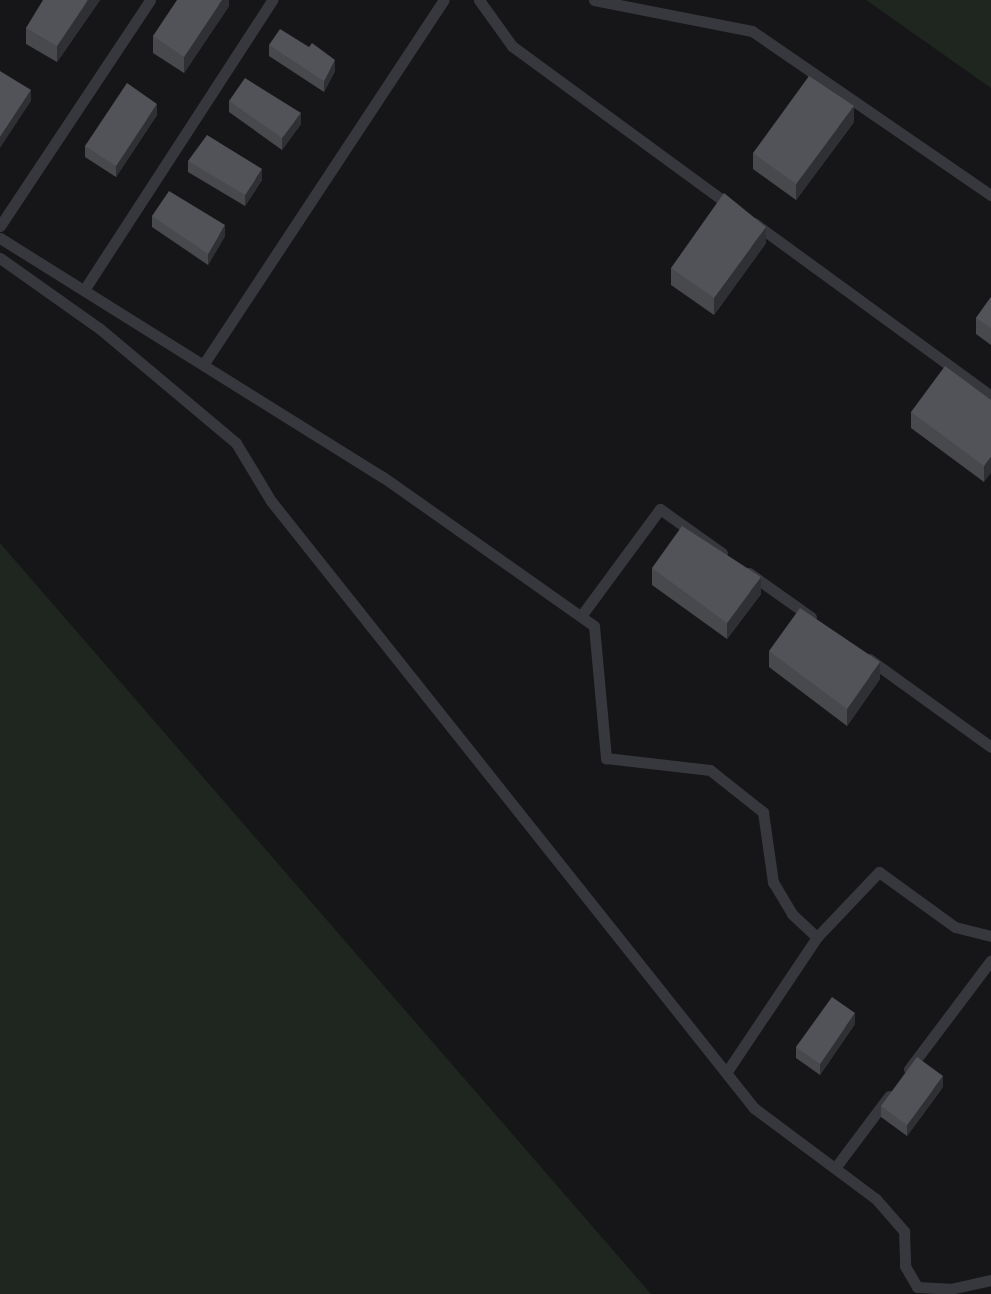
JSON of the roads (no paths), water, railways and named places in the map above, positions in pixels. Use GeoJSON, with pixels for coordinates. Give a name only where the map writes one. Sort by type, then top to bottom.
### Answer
{"type":"FeatureCollection","features":[{"type":"Feature","properties":{"kind":"lane"},"geometry":{"type":"LineString","coordinates":[[0,226],[150,0]]}},
{"type":"Feature","properties":{"kind":"lane"},"geometry":{"type":"LineString","coordinates":[[84,290],[272,0]]}},
{"type":"Feature","properties":{"kind":"lane"},"geometry":{"type":"LineString","coordinates":[[203,365],[444,0]]}},
{"type":"Feature","properties":{"kind":"lane"},"geometry":{"type":"LineString","coordinates":[[479,0],[512,46],[991,396]]}},
{"type":"Feature","properties":{"kind":"lane"},"geometry":{"type":"LineString","coordinates":[[594,0],[752,31],[991,195]]}},
{"type":"Feature","properties":{"kind":"lane"},"geometry":{"type":"LineString","coordinates":[[0,238],[382,477],[594,626],[606,758],[710,770],[763,812],[772,882],[792,914],[817,937]]}},
{"type":"Feature","properties":{"kind":"lane"},"geometry":{"type":"LineString","coordinates":[[0,258],[99,328],[236,442],[271,501],[754,1108],[876,1199],[904,1231],[905,1266],[917,1286],[950,1289],[991,1280]]}},
{"type":"Feature","properties":{"kind":"lane"},"geometry":{"type":"LineString","coordinates":[[581,616],[660,509],[821,625]]}},
{"type":"Feature","properties":{"kind":"lane"},"geometry":{"type":"LineString","coordinates":[[862,654],[991,747]]}},
{"type":"Feature","properties":{"kind":"lane"},"geometry":{"type":"LineString","coordinates":[[726,1073],[817,937],[879,872],[955,927],[991,936]]}},
{"type":"Feature","properties":{"kind":"lane"},"geometry":{"type":"LineString","coordinates":[[835,1168],[991,960]]}}]}
